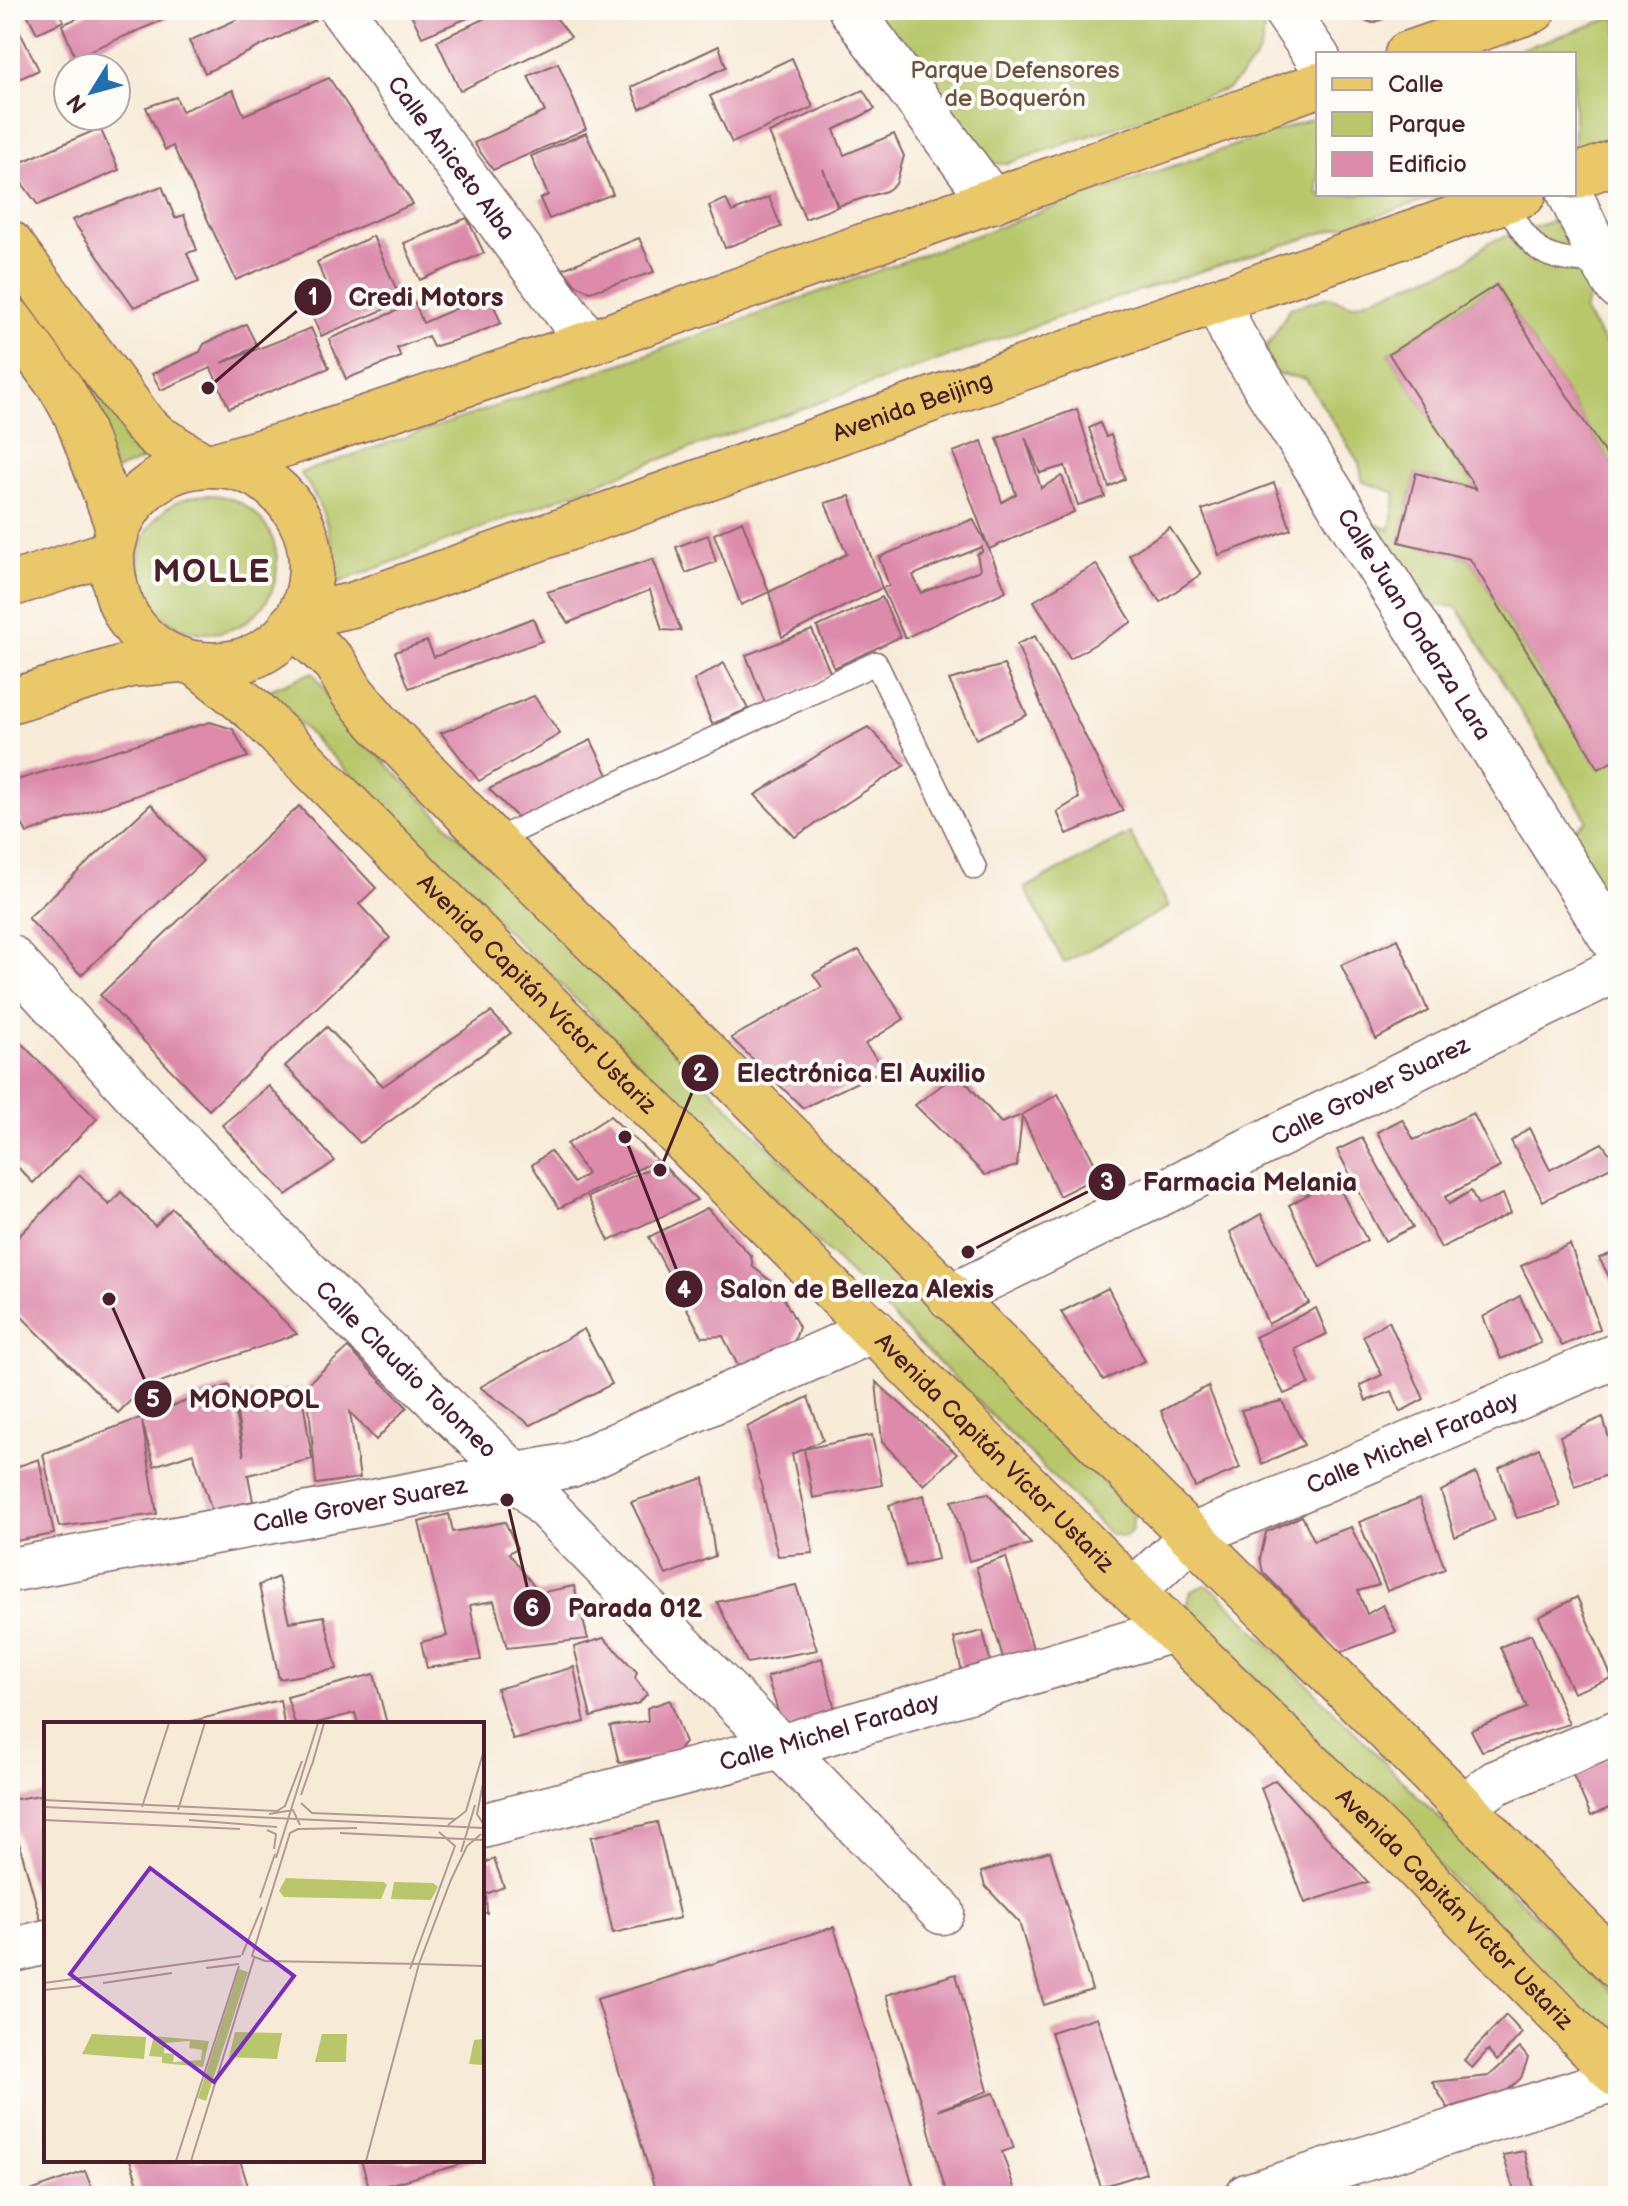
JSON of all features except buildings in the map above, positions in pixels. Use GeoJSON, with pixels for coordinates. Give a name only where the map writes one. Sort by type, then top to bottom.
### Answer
{"type":"FeatureCollection","features":[{"type":"Feature","properties":{"kind":"main road"},"geometry":{"type":"LineString","coordinates":[[1413,52],[1534,10]]}},
{"type":"Feature","properties":{"kind":"main road"},"geometry":{"type":"LineString","coordinates":[[10,585],[115,539],[131,504],[146,489],[172,472],[290,443],[589,343],[1316,86]]}},
{"type":"Feature","properties":{"kind":"main road"},"geometry":{"type":"LineString","coordinates":[[1576,176],[1618,161]]}},
{"type":"Feature","properties":{"kind":"main road","name":"Avenida Beijing"},"geometry":{"type":"LineString","coordinates":[[297,617],[352,605],[1515,197]]}},
{"type":"Feature","properties":{"kind":"main road"},"geometry":{"type":"LineString","coordinates":[[10,243],[143,423],[158,437],[208,465],[232,467],[257,477],[280,493],[292,507],[308,540],[311,558],[311,577],[297,617],[267,648],[251,657],[215,665],[188,662],[130,665],[10,701]]}},
{"type":"Feature","properties":{"kind":"main road"},"geometry":{"type":"LineString","coordinates":[[10,319],[61,388],[76,415],[115,539],[115,590],[121,609],[132,626],[161,652],[188,662]]}},
{"type":"Feature","properties":{"kind":"main road"},"geometry":{"type":"LineString","coordinates":[[297,617],[379,724],[493,841],[1463,1806],[1618,1967]]}},
{"type":"Feature","properties":{"kind":"main road","name":"Avenida Capitán Víctor Ustariz"},"geometry":{"type":"LineString","coordinates":[[188,662],[255,711],[1133,1591],[1398,1849],[1618,2078]]}},
{"type":"Feature","properties":{"kind":"street","name":"Calle Aniceto Alba"},"geometry":{"type":"LineString","coordinates":[[342,10],[589,343]]}},
{"type":"Feature","properties":{"kind":"street"},"geometry":{"type":"LineString","coordinates":[[851,10],[992,201]]}},
{"type":"Feature","properties":{"kind":"street"},"geometry":{"type":"LineString","coordinates":[[1285,10],[1316,55]]}},
{"type":"Feature","properties":{"kind":"street"},"geometry":{"type":"LineString","coordinates":[[1571,196],[1610,275]]}},
{"type":"Feature","properties":{"kind":"street","name":"Calle Juan Ondarza Lara"},"geometry":{"type":"LineString","coordinates":[[1217,300],[1242,350],[1611,937],[1618,943]]}},
{"type":"Feature","properties":{"kind":"street","name":"Calle Claudio Tolomeo"},"geometry":{"type":"LineString","coordinates":[[10,957],[158,1119],[346,1312],[514,1474],[942,1912]]}},
{"type":"Feature","properties":{"kind":"street","name":"Calle Grover Suarez"},"geometry":{"type":"LineString","coordinates":[[950,1297],[1618,969]]}},
{"type":"Feature","properties":{"kind":"street","name":"Calle Grover Suarez"},"geometry":{"type":"LineString","coordinates":[[10,1570],[571,1465],[874,1330]]}},
{"type":"Feature","properties":{"kind":"street","name":"Calle Michel Faraday"},"geometry":{"type":"LineString","coordinates":[[1133,1591],[1192,1536],[1618,1355]]}},
{"type":"Feature","properties":{"kind":"street","name":"Calle Michel Faraday"},"geometry":{"type":"LineString","coordinates":[[484,1825],[780,1747],[1173,1630]]}},
{"type":"Feature","properties":{"kind":"street"},"geometry":{"type":"LineString","coordinates":[[1463,1806],[1495,1783],[1618,1732]]}},
{"type":"Feature","properties":{"kind":"street"},"geometry":{"type":"LineString","coordinates":[[10,1951],[44,1942]]}},
{"type":"Feature","properties":{"kind":"street"},"geometry":{"type":"LineString","coordinates":[[1247,2196],[1618,2078]]}},
{"type":"Feature","properties":{"kind":"lane"},"geometry":{"type":"LineString","coordinates":[[1515,197],[1524,236],[1548,256],[1610,275]]}},
{"type":"Feature","properties":{"kind":"lane"},"geometry":{"type":"LineString","coordinates":[[493,841],[876,663],[975,868]]}},
{"type":"Feature","properties":{"kind":"green space","name":"Parque Defensores de Boquerón"},"geometry":{"type":"Polygon","coordinates":[[[869,10],[1261,10],[1263,36],[1262,46],[1253,63],[1228,89],[1006,164],[988,163],[869,10]]]}},
{"type":"Feature","properties":{"kind":"green space"},"geometry":{"type":"Polygon","coordinates":[[[1618,16],[1618,135],[1576,150],[1576,52],[1513,52],[1618,16]]]}},
{"type":"Feature","properties":{"kind":"green space"},"geometry":{"type":"Polygon","coordinates":[[[1316,118],[1316,196],[1439,196],[1088,307],[677,453],[335,584],[323,513],[300,473],[626,362],[1073,200],[1316,118]]]}},
{"type":"Feature","properties":{"kind":"green space"},"geometry":{"type":"Polygon","coordinates":[[[1559,219],[1595,280],[1584,311],[1618,363],[1618,474],[1496,285],[1389,354],[1476,489],[1416,474],[1399,541],[1470,559],[1599,769],[1618,758],[1618,923],[1564,836],[1587,820],[1457,607],[1420,604],[1370,522],[1390,530],[1396,493],[1363,482],[1359,463],[1306,379],[1273,373],[1261,357],[1290,308],[1328,297],[1353,305],[1462,264],[1489,242],[1559,219]]]}},
{"type":"Feature","properties":{"kind":"green space"},"geometry":{"type":"Polygon","coordinates":[[[10,272],[156,454],[115,471],[87,399],[10,292],[10,272]]]}},
{"type":"Feature","properties":{"kind":"green space"},"geometry":{"type":"Polygon","coordinates":[[[208,495],[234,501],[256,516],[271,538],[277,564],[271,590],[256,612],[234,627],[208,633],[182,627],[160,612],[145,590],[139,564],[145,538],[160,516],[182,501],[208,495]]]}},
{"type":"Feature","properties":{"kind":"green space"},"geometry":{"type":"Polygon","coordinates":[[[313,672],[344,721],[1134,1513],[1132,1530],[1125,1537],[1110,1534],[267,691],[313,672]]]}},
{"type":"Feature","properties":{"kind":"green space"},"geometry":{"type":"Polygon","coordinates":[[[1130,833],[1169,907],[1064,963],[1025,888],[1130,833]]]}},
{"type":"Feature","properties":{"kind":"green space"},"geometry":{"type":"Polygon","coordinates":[[[1206,1585],[1219,1594],[1618,2000],[1618,2048],[1195,1618],[1187,1607],[1191,1591],[1206,1585]]]}},
{"type":"Feature","properties":{"kind":"place","name":"Credi Motors"},"geometry":{"type":"Point","coordinates":[208,388]}},
{"type":"Feature","properties":{"kind":"place","name":"Salon de Belleza Alexis"},"geometry":{"type":"Point","coordinates":[625,1137]}},
{"type":"Feature","properties":{"kind":"place","name":"Electrónica El Auxilio"},"geometry":{"type":"Point","coordinates":[660,1170]}},
{"type":"Feature","properties":{"kind":"place","name":"Farmacia Melania"},"geometry":{"type":"Point","coordinates":[968,1252]}},
{"type":"Feature","properties":{"kind":"place","name":"MONOPOL"},"geometry":{"type":"Point","coordinates":[109,1299]}},
{"type":"Feature","properties":{"kind":"place","name":"Parada 012"},"geometry":{"type":"Point","coordinates":[507,1500]}},
{"type":"Feature","properties":{"kind":"district","name":"MOLLE"},"geometry":{"type":"Point","coordinates":[212,571]}}]}
